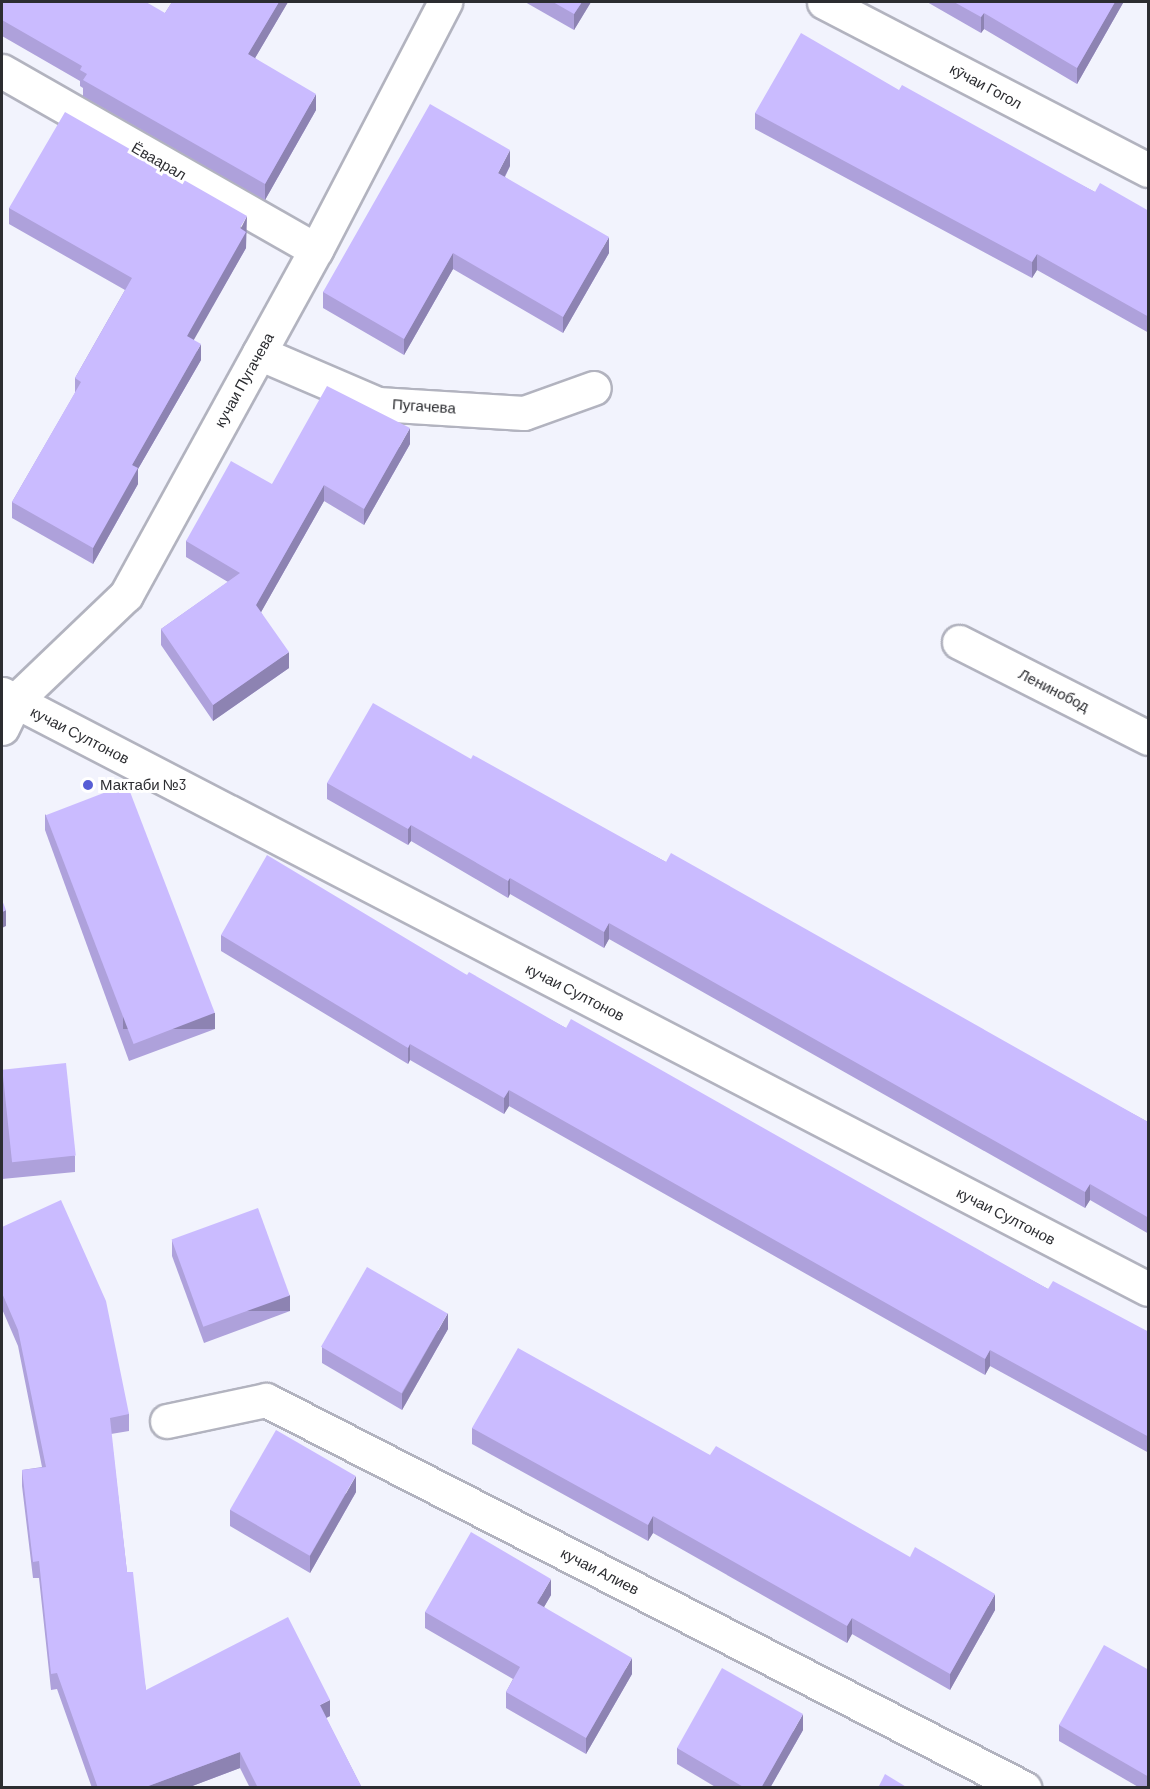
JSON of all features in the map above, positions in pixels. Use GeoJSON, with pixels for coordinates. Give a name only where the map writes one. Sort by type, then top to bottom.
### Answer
{"type":"FeatureCollection","features":[{"type":"Feature","properties":{"kind":"street","name":"кучаи Пугачева"},"geometry":{"type":"LineString","coordinates":[[6,708],[126,595],[316,250],[444,2]]}},
{"type":"Feature","properties":{"kind":"street","name":"кӯчаи Гогол"},"geometry":{"type":"LineString","coordinates":[[825,2],[1149,170]]}},
{"type":"Feature","properties":{"kind":"street","name":"Ёваарал"},"geometry":{"type":"LineString","coordinates":[[2,72],[316,250]]}},
{"type":"Feature","properties":{"kind":"street","name":"Пугачева"},"geometry":{"type":"LineString","coordinates":[[259,353],[378,404],[524,413],[594,388]]}},
{"type":"Feature","properties":{"kind":"street","name":"Ленинобод"},"geometry":{"type":"LineString","coordinates":[[959,642],[1149,738]]}},
{"type":"Feature","properties":{"kind":"street","name":"кучаи Султонов"},"geometry":{"type":"LineString","coordinates":[[6,708],[1149,1290]]}},
{"type":"Feature","properties":{"kind":"street","name":"кучаи Алиев"},"geometry":{"type":"LineString","coordinates":[[167,1421],[266,1400],[1024,1788]]}},
{"type":"Feature","properties":{"kind":"building"},"geometry":{"type":"Polygon","coordinates":[[[2,2],[146,2],[165,13],[172,2],[279,2],[248,54],[316,94],[265,184],[83,80],[87,74],[80,70],[82,66],[2,20],[2,2]]]}},
{"type":"Feature","properties":{"kind":"building"},"geometry":{"type":"Polygon","coordinates":[[[553,2],[582,2],[574,14],[553,2]]]}},
{"type":"Feature","properties":{"kind":"building"},"geometry":{"type":"Polygon","coordinates":[[[954,2],[1115,2],[1077,68],[984,13],[981,17],[954,2]]]}},
{"type":"Feature","properties":{"kind":"building"},"geometry":{"type":"Polygon","coordinates":[[[801,33],[899,90],[902,85],[1095,192],[1100,183],[1149,211],[1149,317],[1037,254],[1032,262],[755,113],[801,33]]]}},
{"type":"Feature","properties":{"kind":"building"},"geometry":{"type":"Polygon","coordinates":[[[430,104],[510,150],[498,173],[609,237],[563,317],[453,253],[404,339],[323,292],[430,104]]]}},
{"type":"Feature","properties":{"kind":"building"},"geometry":{"type":"Polygon","coordinates":[[[65,112],[247,216],[240,228],[246,232],[187,336],[201,344],[132,465],[138,468],[93,548],[12,502],[81,382],[75,378],[132,278],[9,208],[65,112]]]}},
{"type":"Feature","properties":{"kind":"building"},"geometry":{"type":"Polygon","coordinates":[[[327,386],[410,428],[364,509],[324,485],[256,605],[289,652],[213,705],[161,629],[240,573],[186,541],[231,461],[272,484],[327,386]]]}},
{"type":"Feature","properties":{"kind":"building"},"geometry":{"type":"Polygon","coordinates":[[[373,703],[471,759],[473,755],[666,862],[671,853],[1149,1121],[1149,1218],[1090,1184],[1085,1192],[609,923],[604,932],[510,878],[508,881],[411,825],[408,829],[327,783],[373,703]]]}},
{"type":"Feature","properties":{"kind":"building"},"geometry":{"type":"Polygon","coordinates":[[[127,784],[215,1013],[134,1044],[46,815],[127,784]]]}},
{"type":"Feature","properties":{"kind":"building"},"geometry":{"type":"Polygon","coordinates":[[[267,855],[467,975],[469,972],[566,1028],[571,1019],[1048,1289],[1053,1281],[1149,1332],[1149,1437],[990,1350],[985,1359],[509,1090],[504,1098],[410,1044],[408,1048],[221,935],[267,855]]]}},
{"type":"Feature","properties":{"kind":"building"},"geometry":{"type":"Polygon","coordinates":[[[2,900],[6,910],[2,912],[2,900]]]}},
{"type":"Feature","properties":{"kind":"building"},"geometry":{"type":"Polygon","coordinates":[[[66,1063],[76,1155],[12,1162],[2,1070],[66,1063]]]}},
{"type":"Feature","properties":{"kind":"building"},"geometry":{"type":"Polygon","coordinates":[[[61,1200],[106,1301],[129,1414],[110,1418],[127,1572],[133,1572],[146,1690],[288,1617],[330,1700],[320,1705],[362,1788],[258,1788],[240,1752],[143,1788],[98,1788],[57,1673],[51,1674],[39,1561],[33,1562],[22,1470],[46,1467],[18,1330],[2,1293],[2,1227],[61,1200]]]}},
{"type":"Feature","properties":{"kind":"building"},"geometry":{"type":"Polygon","coordinates":[[[258,1208],[290,1295],[203,1327],[172,1239],[258,1208]]]}},
{"type":"Feature","properties":{"kind":"building"},"geometry":{"type":"Polygon","coordinates":[[[367,1267],[448,1314],[402,1393],[321,1347],[367,1267]]]}},
{"type":"Feature","properties":{"kind":"building"},"geometry":{"type":"Polygon","coordinates":[[[518,1348],[710,1455],[716,1446],[910,1557],[915,1547],[995,1594],[950,1674],[852,1618],[847,1626],[653,1516],[648,1525],[472,1428],[518,1348]]]}},
{"type":"Feature","properties":{"kind":"building"},"geometry":{"type":"Polygon","coordinates":[[[276,1430],[356,1476],[310,1556],[230,1510],[276,1430]]]}},
{"type":"Feature","properties":{"kind":"building"},"geometry":{"type":"Polygon","coordinates":[[[471,1532],[551,1579],[537,1603],[632,1658],[586,1738],[506,1692],[520,1667],[425,1612],[471,1532]]]}},
{"type":"Feature","properties":{"kind":"building"},"geometry":{"type":"Polygon","coordinates":[[[1104,1645],[1149,1670],[1149,1777],[1059,1725],[1104,1645]]]}},
{"type":"Feature","properties":{"kind":"building"},"geometry":{"type":"Polygon","coordinates":[[[722,1668],[803,1714],[761,1788],[745,1788],[677,1748],[722,1668]]]}},
{"type":"Feature","properties":{"kind":"building"},"geometry":{"type":"Polygon","coordinates":[[[885,1774],[908,1788],[878,1788],[885,1774]]]}},
{"type":"Feature","properties":{"kind":"place","name":"Мактаби №3"},"geometry":{"type":"Point","coordinates":[88,785]}}]}
